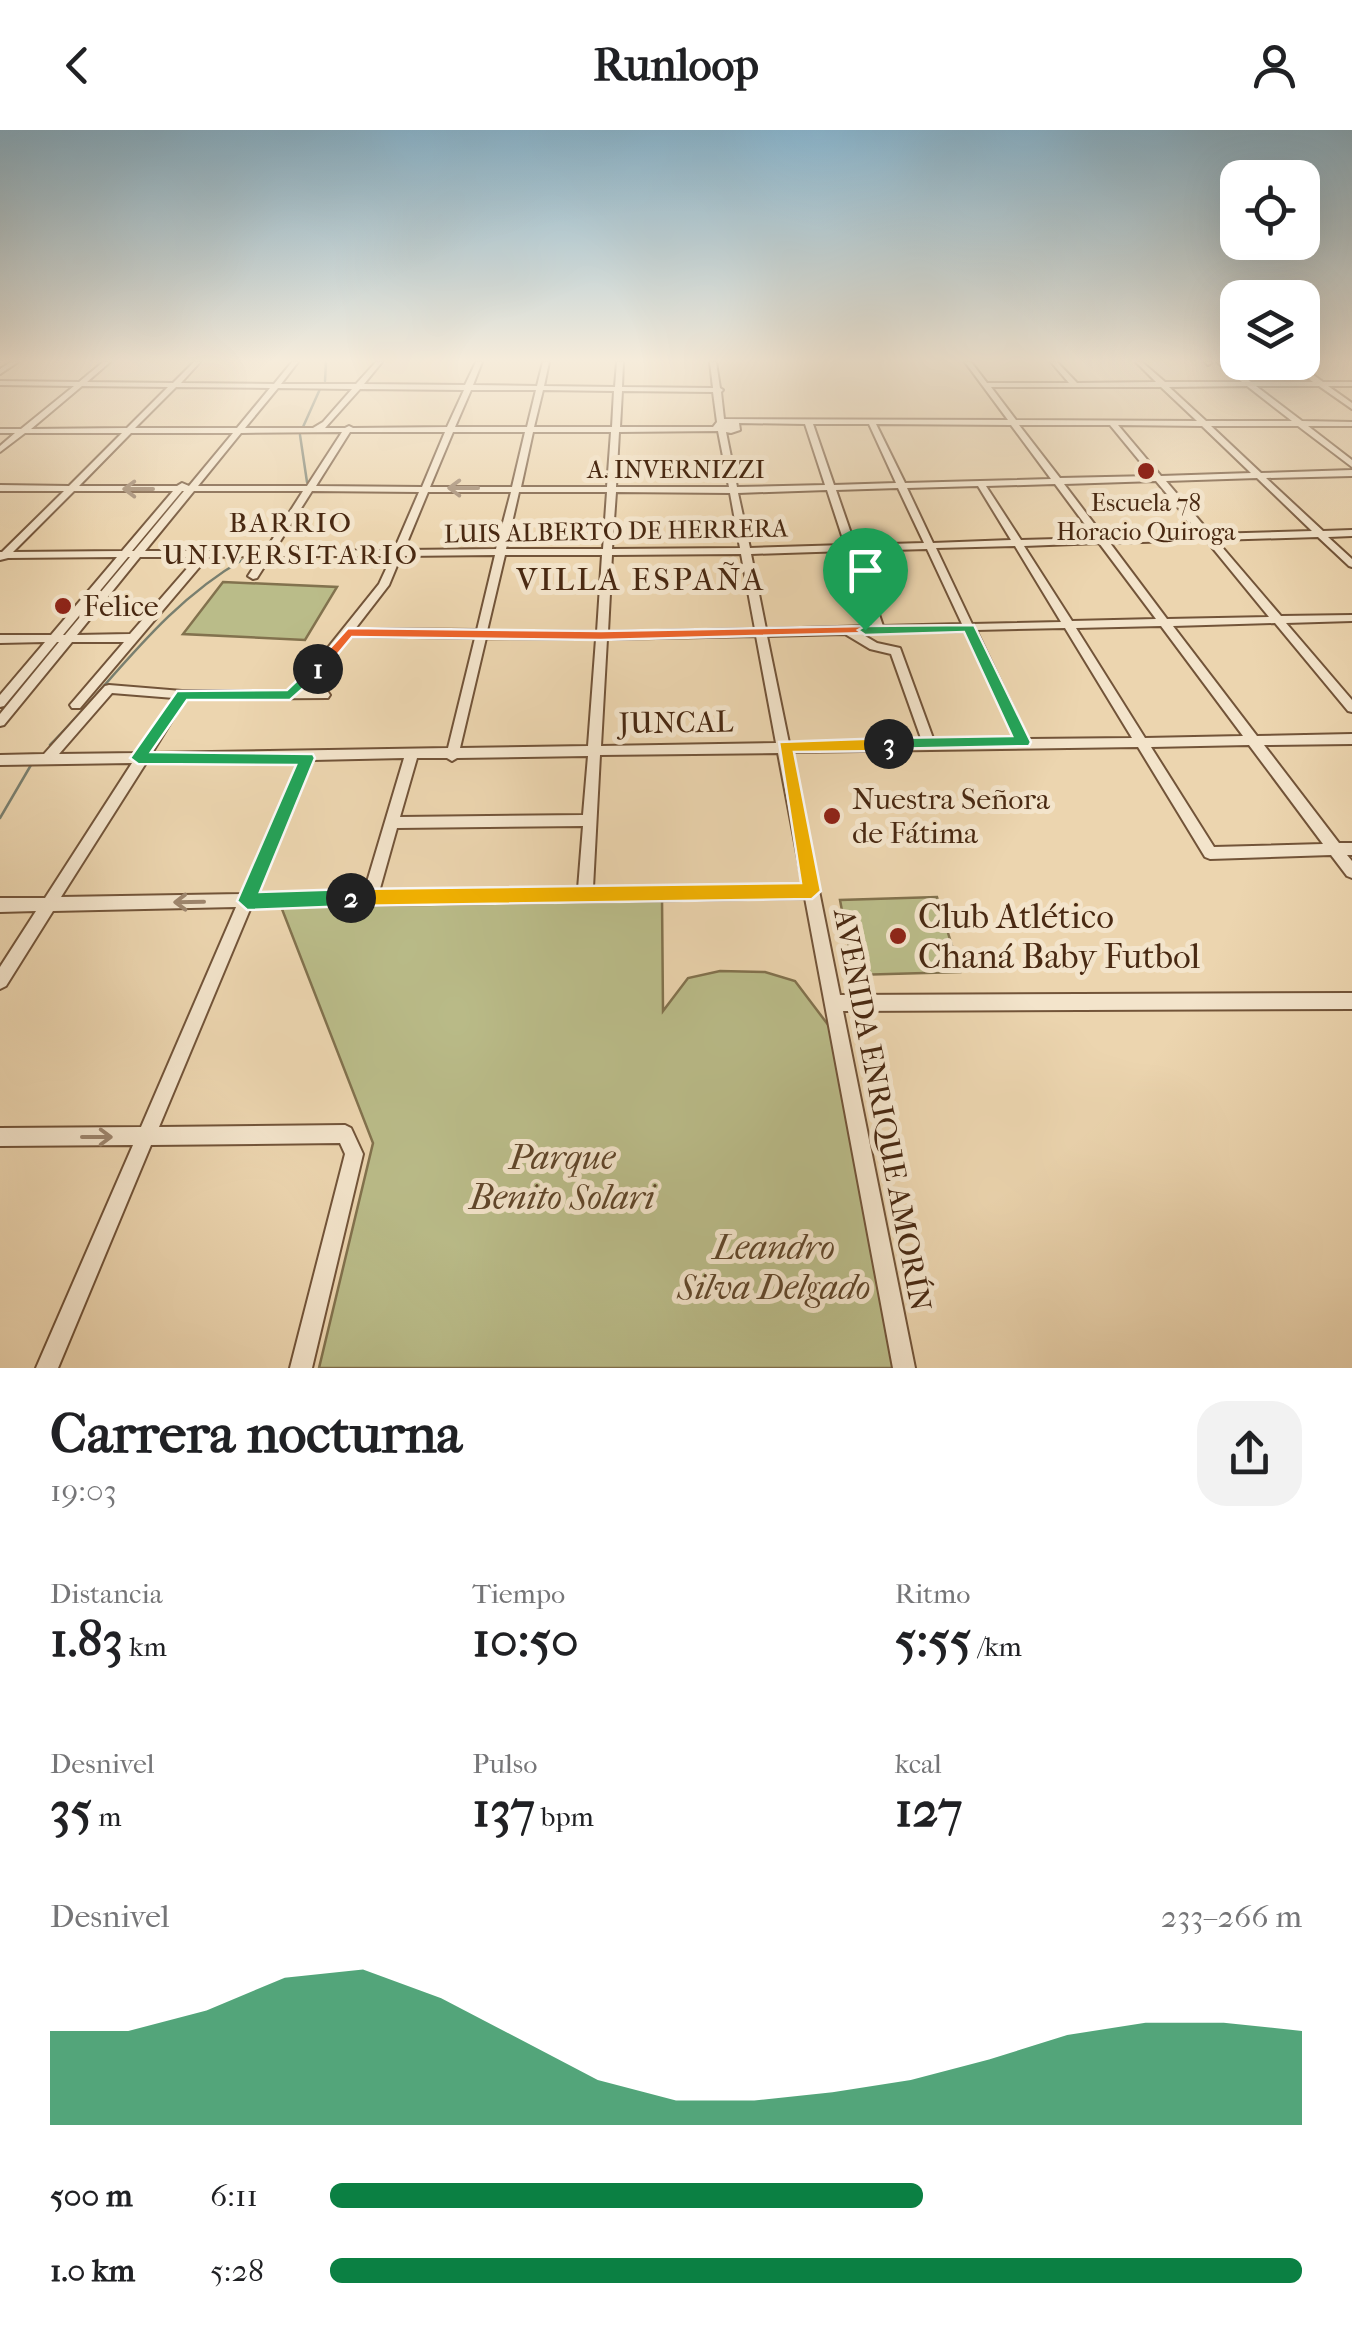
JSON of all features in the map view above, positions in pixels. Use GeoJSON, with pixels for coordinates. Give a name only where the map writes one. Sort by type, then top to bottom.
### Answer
{"type":"FeatureCollection","features":[{"type":"Feature","properties":{"kind":"street"},"geometry":{"type":"LineString","coordinates":[[0,450],[36,420]]}},
{"type":"Feature","properties":{"kind":"street"},"geometry":{"type":"LineString","coordinates":[[2,556],[137,420]]}},
{"type":"Feature","properties":{"kind":"street"},"geometry":{"type":"LineString","coordinates":[[0,703],[242,420]]}},
{"type":"Feature","properties":{"kind":"street"},"geometry":{"type":"LineString","coordinates":[[311,432],[330,420]]}},
{"type":"Feature","properties":{"kind":"street"},"geometry":{"type":"LineString","coordinates":[[290,695],[302,688],[384,584],[455,420]]}},
{"type":"Feature","properties":{"kind":"street"},"geometry":{"type":"LineString","coordinates":[[452,756],[533,420]]}},
{"type":"Feature","properties":{"kind":"street"},"geometry":{"type":"LineString","coordinates":[[585,894],[615,420]]}},
{"type":"Feature","properties":{"kind":"street","name":"AVENIDA ENRIQUE AMORÍN"},"geometry":{"type":"LineString","coordinates":[[725,420],[904,1368]]}},
{"type":"Feature","properties":{"kind":"street"},"geometry":{"type":"LineString","coordinates":[[1012,420],[1253,738],[1344,850],[1352,872]]}},
{"type":"Feature","properties":{"kind":"street"},"geometry":{"type":"LineString","coordinates":[[1203,420],[1352,564]]}},
{"type":"Feature","properties":{"kind":"street"},"geometry":{"type":"LineString","coordinates":[[1295,420],[1352,464]]}},
{"type":"Feature","properties":{"kind":"street"},"geometry":{"type":"LineString","coordinates":[[326,424],[348,429]]}},
{"type":"Feature","properties":{"kind":"street"},"geometry":{"type":"LineString","coordinates":[[1114,424],[1352,708]]}},
{"type":"Feature","properties":{"kind":"street"},"geometry":{"type":"LineString","coordinates":[[0,431],[1352,424]]}},
{"type":"Feature","properties":{"kind":"street"},"geometry":{"type":"LineString","coordinates":[[809,426],[879,630]]}},
{"type":"Feature","properties":{"kind":"street"},"geometry":{"type":"LineString","coordinates":[[874,426],[1023,742]]}},
{"type":"Feature","properties":{"kind":"street"},"geometry":{"type":"LineString","coordinates":[[253,576],[348,429]]}},
{"type":"Feature","properties":{"kind":"street","name":"A. INVERNIZZI"},"geometry":{"type":"LineString","coordinates":[[0,488],[735,490],[1352,473]]}},
{"type":"Feature","properties":{"kind":"street"},"geometry":{"type":"LineString","coordinates":[[982,484],[1210,853],[1344,850]]}},
{"type":"Feature","properties":{"kind":"street","name":"LUIS ALBERTO DE HERRERA"},"geometry":{"type":"LineString","coordinates":[[2,556],[748,551],[1352,533]]}},
{"type":"Feature","properties":{"kind":"street"},"geometry":{"type":"LineString","coordinates":[[0,722],[131,554]]}},
{"type":"Feature","properties":{"kind":"street"},"geometry":{"type":"LineString","coordinates":[[76,705],[205,554]]}},
{"type":"Feature","properties":{"kind":"street"},"geometry":{"type":"LineString","coordinates":[[348,632],[601,636],[1352,618]]}},
{"type":"Feature","properties":{"kind":"street"},"geometry":{"type":"LineString","coordinates":[[847,631],[874,646],[896,651],[930,744]]}},
{"type":"Feature","properties":{"kind":"street"},"geometry":{"type":"LineString","coordinates":[[0,639],[130,638]]}},
{"type":"Feature","properties":{"kind":"street"},"geometry":{"type":"LineString","coordinates":[[47,760],[110,689],[182,695],[324,695]]}},
{"type":"Feature","properties":{"kind":"street"},"geometry":{"type":"LineString","coordinates":[[0,981],[138,758],[182,695]]}},
{"type":"Feature","properties":{"kind":"street","name":"JUNCAL"},"geometry":{"type":"LineString","coordinates":[[0,760],[411,757],[784,746],[1352,739]]}},
{"type":"Feature","properties":{"kind":"street"},"geometry":{"type":"LineString","coordinates":[[370,897],[411,757]]}},
{"type":"Feature","properties":{"kind":"street"},"geometry":{"type":"LineString","coordinates":[[48,1368],[307,758]]}},
{"type":"Feature","properties":{"kind":"street"},"geometry":{"type":"LineString","coordinates":[[391,824],[588,820]]}},
{"type":"Feature","properties":{"kind":"street"},"geometry":{"type":"LineString","coordinates":[[0,905],[812,891]]}},
{"type":"Feature","properties":{"kind":"street"},"geometry":{"type":"LineString","coordinates":[[834,1003],[1352,1001]]}},
{"type":"Feature","properties":{"kind":"street"},"geometry":{"type":"LineString","coordinates":[[0,1137],[345,1134],[354,1154],[301,1368]]}},
{"type":"Feature","properties":{"kind":"green space"},"geometry":{"type":"Polygon","coordinates":[[[223,582],[337,587],[305,640],[183,634],[223,582]]]}},
{"type":"Feature","properties":{"kind":"green space","name":"Parque Benito Solari"},"geometry":{"type":"Polygon","coordinates":[[[662,897],[663,1011],[688,978],[720,971],[765,972],[795,981],[832,1030],[895,1368],[319,1368],[373,1143],[280,904],[662,897]]]}},
{"type":"Feature","properties":{"kind":"green space","name":"Club Atlético Chaná Baby Futbol"},"geometry":{"type":"Polygon","coordinates":[[[937,897],[960,972],[854,975],[840,900],[937,897]]]}},
{"type":"Feature","properties":{"kind":"waterway"},"geometry":{"type":"LineString","coordinates":[[303,427],[306,420]]}},
{"type":"Feature","properties":{"kind":"waterway"},"geometry":{"type":"LineString","coordinates":[[300,435],[307,482]]}},
{"type":"Feature","properties":{"kind":"waterway"},"geometry":{"type":"LineString","coordinates":[[50,745],[164,621],[244,559]]}},
{"type":"Feature","properties":{"kind":"waterway"},"geometry":{"type":"LineString","coordinates":[[0,818],[31,765]]}},
{"type":"Feature","properties":{"kind":"place","name":"Escuela 78 Horacio Quiroga"},"geometry":{"type":"Point","coordinates":[1146,471]}},
{"type":"Feature","properties":{"kind":"place","name":"Felice"},"geometry":{"type":"Point","coordinates":[63,606]}},
{"type":"Feature","properties":{"kind":"place","name":"Nuestra Señora de Fátima"},"geometry":{"type":"Point","coordinates":[832,816]}},
{"type":"Feature","properties":{"kind":"place","name":"Club Atlético Chaná Baby Futbol"},"geometry":{"type":"Point","coordinates":[898,936]}},
{"type":"Feature","properties":{"kind":"district","name":"BARRIO UNIVERSITARIO"},"geometry":{"type":"Point","coordinates":[291,538]}},
{"type":"Feature","properties":{"kind":"district","name":"VILLA ESPAÑA"},"geometry":{"type":"Point","coordinates":[641,579]}},
{"type":"Feature","properties":{"kind":"route"},"geometry":{"type":"LineString","coordinates":[[969,628],[1023,742],[784,746],[812,891],[247,901],[307,758],[138,758],[182,695],[298,692],[348,632],[601,636],[865,630],[969,628]]}},
{"type":"Feature","properties":{"kind":"park label","name":"Leandro Silva Delgado"},"geometry":{"type":"Point","coordinates":[774,1267]}}]}
